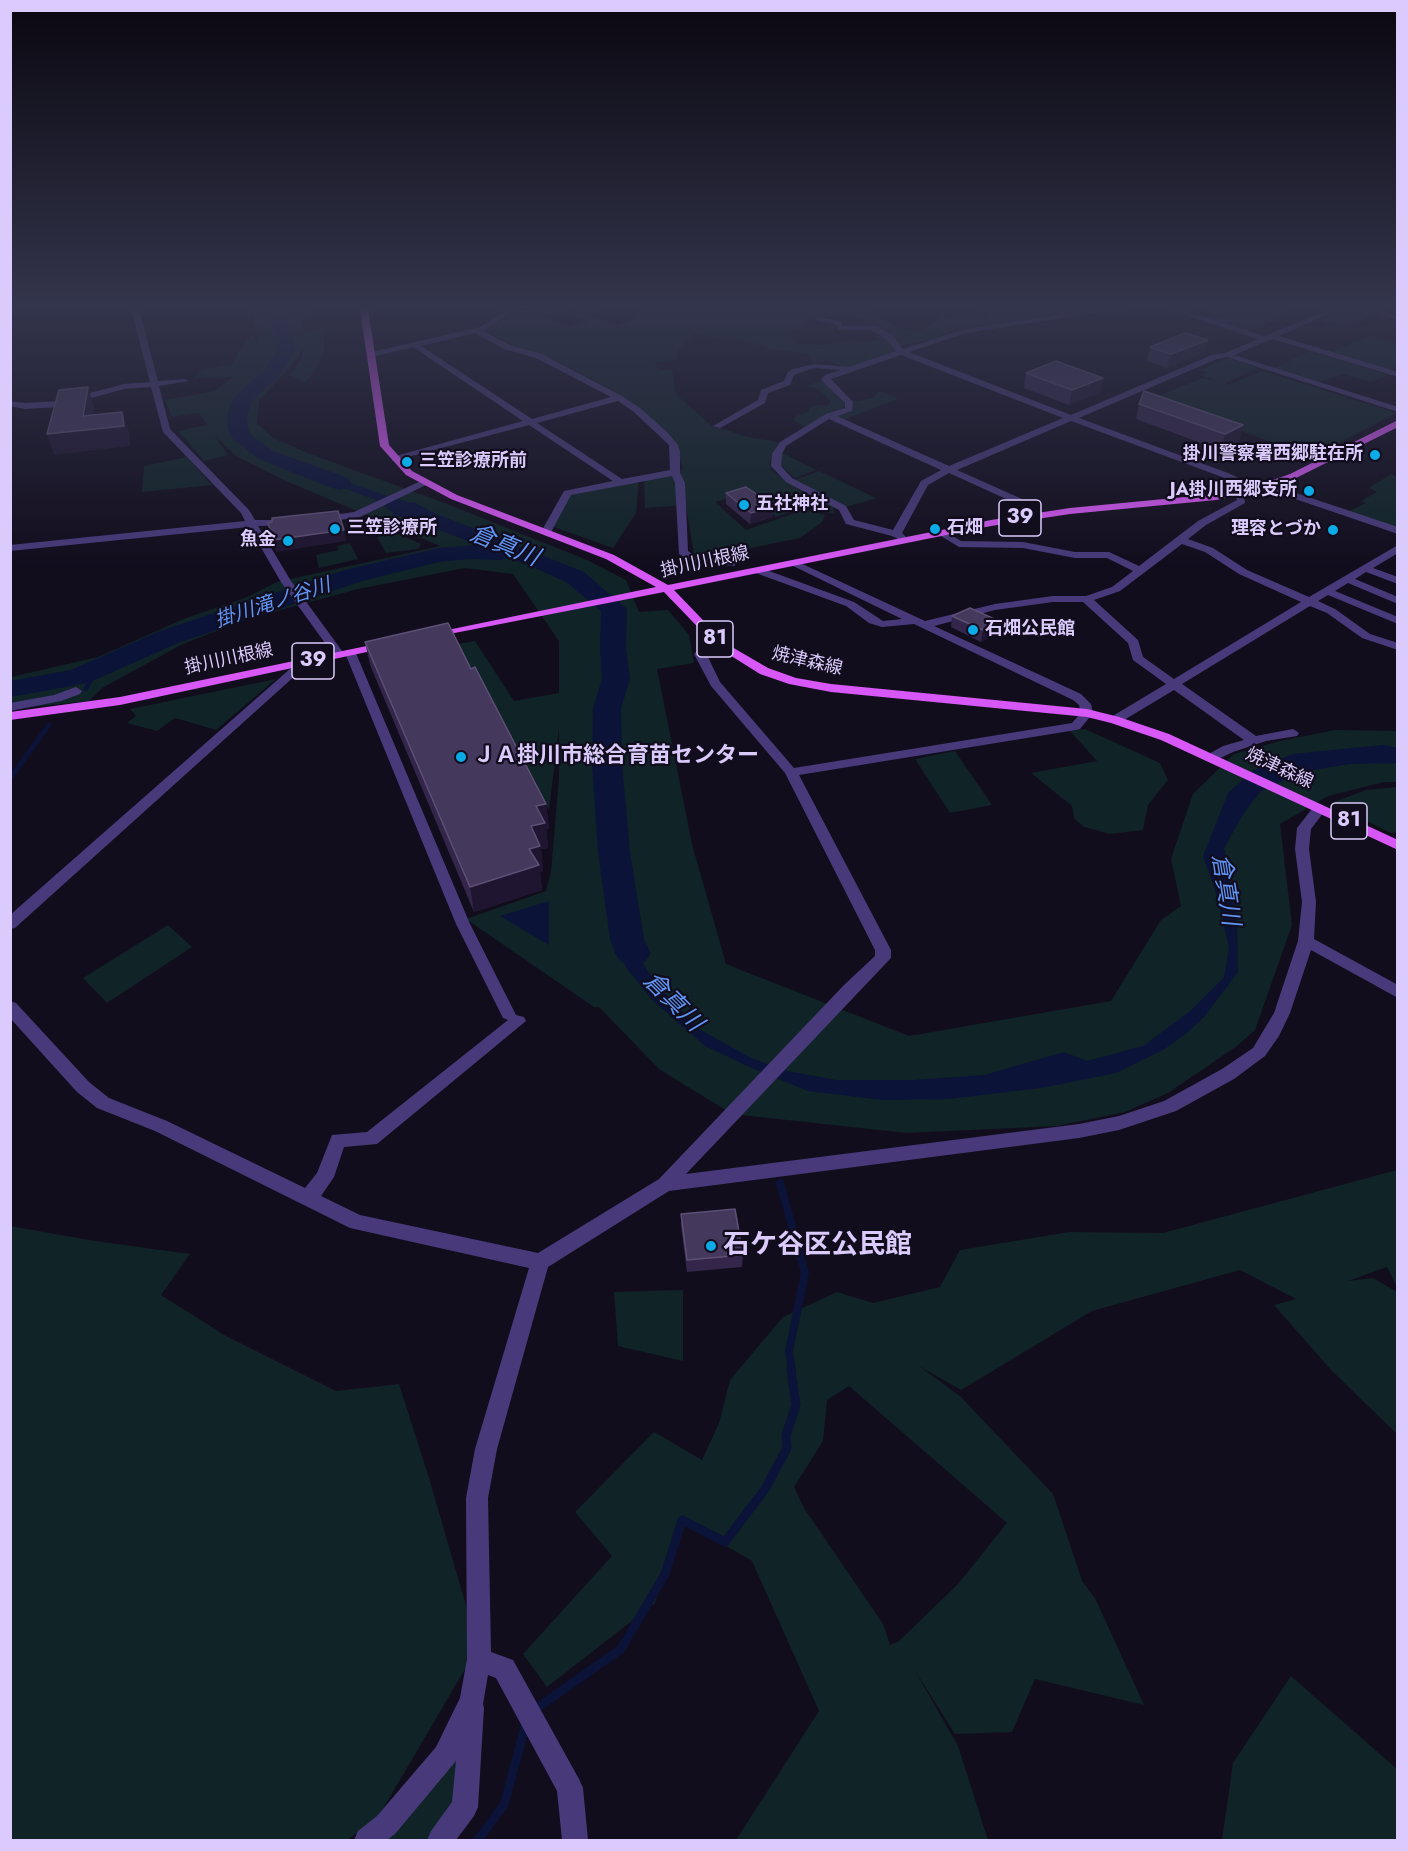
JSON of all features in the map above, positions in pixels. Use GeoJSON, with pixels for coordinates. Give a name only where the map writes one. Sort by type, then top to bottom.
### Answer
{"type":"FeatureCollection","features":[{"type":"Feature","properties":{"kind":"main road","name":"焼津森線"},"geometry":{"type":"LineString","coordinates":[[377,395],[385,446],[409,473],[423,483],[610,557],[667,589],[721,645],[764,671],[812,684],[1087,713],[1115,720],[1165,737],[1398,846]]}},
{"type":"Feature","properties":{"kind":"main road","name":"掛川川根線"},"geometry":{"type":"LineString","coordinates":[[419,639],[758,570],[901,537],[941,533],[1029,517],[1216,496],[1255,489],[1303,471],[1398,423]]}},
{"type":"Feature","properties":{"kind":"main road","name":"掛川川根線"},"geometry":{"type":"LineString","coordinates":[[10,716],[76,708],[397,643]]}},
{"type":"Feature","properties":{"kind":"street"},"geometry":{"type":"LineString","coordinates":[[10,403],[25,406],[58,404],[91,395]]}},
{"type":"Feature","properties":{"kind":"street"},"geometry":{"type":"LineString","coordinates":[[157,395],[166,430],[245,512],[286,582],[345,654],[463,924],[513,1018],[371,1139],[338,1140],[324,1178],[307,1199]]}},
{"type":"Feature","properties":{"kind":"street"},"geometry":{"type":"LineString","coordinates":[[491,395],[620,482]]}},
{"type":"Feature","properties":{"kind":"street"},"geometry":{"type":"LineString","coordinates":[[614,395],[637,410],[673,446],[675,472],[680,483],[683,552],[686,556],[731,564]]}},
{"type":"Feature","properties":{"kind":"street"},"geometry":{"type":"LineString","coordinates":[[717,426],[762,401],[763,395]]}},
{"type":"Feature","properties":{"kind":"street"},"geometry":{"type":"LineString","coordinates":[[842,395],[849,402],[849,408],[829,416],[783,444],[777,454],[776,466],[789,480],[843,508],[850,522],[901,537],[924,483],[950,469],[1124,395]]}},
{"type":"Feature","properties":{"kind":"street"},"geometry":{"type":"LineString","coordinates":[[1012,395],[1225,475],[1255,489]]}},
{"type":"Feature","properties":{"kind":"street"},"geometry":{"type":"LineString","coordinates":[[1353,395],[1398,410]]}},
{"type":"Feature","properties":{"kind":"street"},"geometry":{"type":"LineString","coordinates":[[395,459],[619,398]]}},
{"type":"Feature","properties":{"kind":"street"},"geometry":{"type":"LineString","coordinates":[[829,416],[1019,501],[1029,517]]}},
{"type":"Feature","properties":{"kind":"street"},"geometry":{"type":"LineString","coordinates":[[546,532],[567,493],[675,472]]}},
{"type":"Feature","properties":{"kind":"street"},"geometry":{"type":"LineString","coordinates":[[309,521],[356,515],[423,483]]}},
{"type":"Feature","properties":{"kind":"street"},"geometry":{"type":"LineString","coordinates":[[1266,486],[1398,531]]}},
{"type":"Feature","properties":{"kind":"street"},"geometry":{"type":"LineString","coordinates":[[758,570],[850,604],[868,618],[882,624],[920,624],[995,607],[1053,599],[1086,599],[1116,589],[1179,539],[1242,501],[1239,492]]}},
{"type":"Feature","properties":{"kind":"street"},"geometry":{"type":"LineString","coordinates":[[10,548],[294,522]]}},
{"type":"Feature","properties":{"kind":"street"},"geometry":{"type":"LineString","coordinates":[[941,533],[959,544],[1023,545],[1075,555],[1109,555],[1139,570]]}},
{"type":"Feature","properties":{"kind":"street"},"geometry":{"type":"LineString","coordinates":[[1179,539],[1209,550],[1243,572],[1331,611],[1366,636],[1398,647]]}},
{"type":"Feature","properties":{"kind":"street"},"geometry":{"type":"LineString","coordinates":[[1115,720],[1398,548]]}},
{"type":"Feature","properties":{"kind":"street"},"geometry":{"type":"LineString","coordinates":[[791,772],[1076,726],[1087,713],[1085,704],[1077,697],[792,562]]}},
{"type":"Feature","properties":{"kind":"street"},"geometry":{"type":"LineString","coordinates":[[1365,568],[1398,581]]}},
{"type":"Feature","properties":{"kind":"street"},"geometry":{"type":"LineString","coordinates":[[1347,579],[1398,601]]}},
{"type":"Feature","properties":{"kind":"street"},"geometry":{"type":"LineString","coordinates":[[824,596],[841,586]]}},
{"type":"Feature","properties":{"kind":"street"},"geometry":{"type":"LineString","coordinates":[[1327,591],[1398,621]]}},
{"type":"Feature","properties":{"kind":"street"},"geometry":{"type":"LineString","coordinates":[[1086,599],[1134,642],[1137,658],[1254,741]]}},
{"type":"Feature","properties":{"kind":"street"},"geometry":{"type":"LineString","coordinates":[[10,1007],[83,1088],[103,1103],[161,1126],[357,1222],[540,1262],[664,1184],[883,958],[883,950],[791,772],[715,683],[700,654],[721,645]]}},
{"type":"Feature","properties":{"kind":"street"},"geometry":{"type":"LineString","coordinates":[[10,924],[303,663]]}},
{"type":"Feature","properties":{"kind":"street"},"geometry":{"type":"LineString","coordinates":[[10,707],[57,698],[76,690]]}},
{"type":"Feature","properties":{"kind":"street"},"geometry":{"type":"LineString","coordinates":[[1216,760],[1228,749],[1293,733]]}},
{"type":"Feature","properties":{"kind":"street"},"geometry":{"type":"LineString","coordinates":[[664,1184],[1079,1131],[1119,1123],[1170,1106],[1228,1074],[1259,1052],[1273,1032],[1306,941],[1309,902],[1302,849],[1304,828],[1320,808]]}},
{"type":"Feature","properties":{"kind":"street"},"geometry":{"type":"LineString","coordinates":[[1306,941],[1398,992]]}},
{"type":"Feature","properties":{"kind":"street"},"geometry":{"type":"LineString","coordinates":[[440,1840],[465,1807],[472,1700],[479,1659],[477,1498],[486,1449],[540,1262]]}},
{"type":"Feature","properties":{"kind":"street"},"geometry":{"type":"LineString","coordinates":[[479,1659],[504,1669],[570,1788],[574,1840]]}},
{"type":"Feature","properties":{"kind":"street"},"geometry":{"type":"LineString","coordinates":[[367,1840],[386,1825],[446,1756],[472,1700]]}},
{"type":"Feature","properties":{"kind":"green space"},"geometry":{"type":"Polygon","coordinates":[[[191,395],[264,395],[259,401],[257,423],[273,438],[587,560],[626,580],[639,612],[668,610],[689,635],[694,663],[657,669],[692,844],[726,964],[909,1036],[1111,1001],[1161,920],[1181,906],[1171,859],[1193,794],[1234,754],[1280,741],[1335,730],[1397,731],[1397,782],[1384,782],[1328,796],[1280,824],[1292,925],[1255,1030],[1237,1046],[1168,1093],[1125,1112],[1057,1126],[907,1133],[732,1114],[659,1069],[599,1007],[594,1007],[466,919],[546,891],[551,872],[559,777],[559,728],[549,810],[457,644],[475,641],[514,701],[559,693],[559,641],[513,574],[465,568],[358,589],[244,620],[181,645],[102,688],[89,701],[11,709],[11,677],[98,657],[186,618],[245,598],[277,582],[440,546],[286,481],[236,456],[215,436],[228,455],[204,461],[178,431],[207,425],[199,413],[172,417],[165,400],[191,395]]]}},
{"type":"Feature","properties":{"kind":"green space"},"geometry":{"type":"Polygon","coordinates":[[[619,395],[678,395],[711,425],[748,437],[778,442],[770,462],[771,470],[795,487],[833,506],[834,514],[805,507],[776,517],[756,498],[744,494],[715,502],[746,530],[804,510],[825,515],[822,522],[800,538],[731,552],[714,560],[694,555],[686,505],[645,508],[644,479],[683,469],[675,441],[660,425],[619,395]]]}},
{"type":"Feature","properties":{"kind":"green space"},"geometry":{"type":"Polygon","coordinates":[[[825,395],[837,395],[845,404],[843,408],[805,427],[793,420],[798,415],[809,412],[809,408],[814,405],[827,406],[831,401],[825,395]]]}},
{"type":"Feature","properties":{"kind":"green space"},"geometry":{"type":"Polygon","coordinates":[[[875,395],[890,395],[898,399],[840,421],[831,417],[849,407],[848,399],[858,401],[873,398],[875,395]]]}},
{"type":"Feature","properties":{"kind":"green space"},"geometry":{"type":"Polygon","coordinates":[[[1160,395],[1340,395],[1397,413],[1311,457],[1153,398],[1160,395]]]}},
{"type":"Feature","properties":{"kind":"green space"},"geometry":{"type":"Polygon","coordinates":[[[779,451],[816,470],[795,478],[781,466],[779,451]]]}},
{"type":"Feature","properties":{"kind":"green space"},"geometry":{"type":"Polygon","coordinates":[[[187,457],[212,485],[142,492],[144,466],[187,457]]]}},
{"type":"Feature","properties":{"kind":"green space"},"geometry":{"type":"Polygon","coordinates":[[[819,471],[876,498],[843,508],[792,481],[819,471]]]}},
{"type":"Feature","properties":{"kind":"green space"},"geometry":{"type":"Polygon","coordinates":[[[1391,474],[1397,477],[1397,531],[1346,513],[1366,503],[1361,501],[1377,492],[1369,488],[1391,474]]]}},
{"type":"Feature","properties":{"kind":"green space"},"geometry":{"type":"Polygon","coordinates":[[[639,479],[636,513],[613,548],[554,527],[568,496],[574,492],[639,479]]]}},
{"type":"Feature","properties":{"kind":"green space"},"geometry":{"type":"Polygon","coordinates":[[[396,533],[421,544],[418,549],[386,553],[377,537],[396,533]]]}},
{"type":"Feature","properties":{"kind":"green space"},"geometry":{"type":"Polygon","coordinates":[[[350,543],[358,559],[319,568],[316,555],[339,550],[337,546],[350,543]]]}},
{"type":"Feature","properties":{"kind":"green space"},"geometry":{"type":"Polygon","coordinates":[[[276,679],[216,730],[175,718],[157,731],[127,723],[136,716],[130,709],[276,679]]]}},
{"type":"Feature","properties":{"kind":"green space"},"geometry":{"type":"Polygon","coordinates":[[[1085,729],[1160,763],[1168,780],[1148,805],[1143,830],[1110,834],[1084,827],[1074,818],[1072,806],[1031,773],[1097,761],[1070,731],[1085,729]]]}},
{"type":"Feature","properties":{"kind":"green space"},"geometry":{"type":"Polygon","coordinates":[[[955,751],[992,805],[950,813],[915,759],[955,751]]]}},
{"type":"Feature","properties":{"kind":"green space"},"geometry":{"type":"Polygon","coordinates":[[[1397,787],[1397,832],[1391,833],[1331,803],[1366,790],[1397,787]]]}},
{"type":"Feature","properties":{"kind":"green space"},"geometry":{"type":"Polygon","coordinates":[[[168,925],[192,947],[107,1003],[83,978],[168,925]]]}},
{"type":"Feature","properties":{"kind":"green space"},"geometry":{"type":"Polygon","coordinates":[[[1397,1170],[1397,1287],[1387,1267],[1348,1281],[1373,1278],[1397,1292],[1397,1434],[1332,1371],[1274,1305],[1296,1299],[1240,1270],[1092,1311],[961,1390],[919,1366],[961,1397],[1053,1494],[1082,1581],[1095,1598],[1144,1705],[1035,1679],[1012,1732],[955,1734],[914,1669],[958,1746],[988,1840],[736,1840],[819,1711],[752,1561],[683,1521],[685,1513],[655,1603],[547,1687],[523,1654],[612,1556],[575,1512],[654,1432],[702,1460],[719,1423],[730,1380],[783,1317],[837,1292],[873,1303],[940,1287],[960,1250],[1069,1232],[1163,1233],[1397,1170]],[[849,1386],[827,1400],[823,1441],[794,1487],[804,1508],[883,1624],[890,1645],[898,1642],[959,1583],[1007,1523],[849,1386]]]}},
{"type":"Feature","properties":{"kind":"green space"},"geometry":{"type":"Polygon","coordinates":[[[10,1226],[190,1254],[161,1295],[226,1336],[336,1391],[399,1384],[478,1647],[377,1819],[347,1840],[11,1840],[10,1226]]]}},
{"type":"Feature","properties":{"kind":"green space"},"geometry":{"type":"Polygon","coordinates":[[[683,1290],[683,1361],[618,1346],[614,1292],[683,1290]]]}},
{"type":"Feature","properties":{"kind":"green space"},"geometry":{"type":"Polygon","coordinates":[[[1291,1676],[1397,1769],[1397,1840],[1222,1840],[1233,1763],[1291,1676]]]}},
{"type":"Feature","properties":{"kind":"green space"},"geometry":{"type":"Polygon","coordinates":[[[466,1746],[447,1833],[439,1840],[369,1840],[466,1746]]]}},
{"type":"Feature","properties":{"kind":"water"},"geometry":{"type":"Polygon","coordinates":[[[242,395],[251,395],[246,401],[242,416],[248,433],[272,452],[260,454],[238,439],[232,424],[236,401],[242,395]]]}},
{"type":"Feature","properties":{"kind":"water"},"geometry":{"type":"Polygon","coordinates":[[[301,466],[408,503],[414,502],[451,523],[394,516],[392,514],[399,509],[292,468],[301,466]]]}},
{"type":"Feature","properties":{"kind":"water"},"geometry":{"type":"Polygon","coordinates":[[[1383,745],[1397,748],[1397,763],[1349,764],[1302,772],[1261,791],[1244,813],[1224,848],[1237,916],[1238,972],[1205,1016],[1187,1033],[1163,1050],[1116,1073],[1041,1088],[948,1099],[883,1100],[808,1091],[705,1046],[652,1000],[626,967],[610,932],[607,876],[614,855],[623,908],[635,951],[657,985],[699,1029],[751,1058],[787,1071],[836,1080],[914,1080],[984,1075],[1064,1052],[1087,1061],[1143,1046],[1189,1012],[1224,977],[1229,947],[1215,890],[1203,856],[1228,793],[1252,771],[1293,754],[1383,745]]]}},
{"type":"Feature","properties":{"kind":"water"},"geometry":{"type":"Polygon","coordinates":[[[549,901],[549,945],[500,916],[549,901]]]}},
{"type":"Feature","properties":{"kind":"building"},"geometry":{"type":"Polygon","coordinates":[[[58,395],[87,395],[83,416],[122,412],[124,426],[47,434],[58,395]]]}},
{"type":"Feature","properties":{"kind":"building"},"geometry":{"type":"Polygon","coordinates":[[[1142,395],[1157,395],[1243,425],[1225,434],[1139,404],[1142,395]]]}},
{"type":"Feature","properties":{"kind":"building"},"geometry":{"type":"Polygon","coordinates":[[[746,487],[774,506],[751,513],[726,493],[746,487]]]}},
{"type":"Feature","properties":{"kind":"building"},"geometry":{"type":"Polygon","coordinates":[[[338,511],[344,530],[273,540],[268,523],[272,522],[272,518],[338,511]]]}},
{"type":"Feature","properties":{"kind":"building"},"geometry":{"type":"Polygon","coordinates":[[[970,608],[999,621],[983,630],[952,616],[970,608]]]}},
{"type":"Feature","properties":{"kind":"building","name":"ＪＡ掛川市総合育苗センター"},"geometry":{"type":"Polygon","coordinates":[[[448,623],[471,669],[475,667],[546,804],[536,806],[545,823],[531,826],[540,846],[529,849],[539,865],[470,887],[365,642],[448,623]]]}},
{"type":"Feature","properties":{"kind":"building","name":"石ケ谷区公民館"},"geometry":{"type":"Polygon","coordinates":[[[735,1209],[743,1255],[687,1260],[681,1214],[735,1209]]]}},
{"type":"Feature","properties":{"kind":"waterway","name":"倉真川"},"geometry":{"type":"LineString","coordinates":[[247,395],[243,399],[237,416],[238,429],[242,438],[266,455],[340,483]]}},
{"type":"Feature","properties":{"kind":"waterway","name":"倉真川"},"geometry":{"type":"LineString","coordinates":[[396,505],[575,577],[614,609],[613,647],[616,679],[607,708],[607,764],[614,852],[627,939],[633,953]]}},
{"type":"Feature","properties":{"kind":"waterway","name":"掛川滝ノ谷川"},"geometry":{"type":"LineString","coordinates":[[10,689],[78,677],[169,637],[354,575],[439,555],[468,552],[501,553]]}},
{"type":"Feature","properties":{"kind":"waterway"},"geometry":{"type":"LineString","coordinates":[[86,689],[95,671]]}},
{"type":"Feature","properties":{"kind":"waterway"},"geometry":{"type":"LineString","coordinates":[[10,778],[49,725]]}},
{"type":"Feature","properties":{"kind":"waterway"},"geometry":{"type":"LineString","coordinates":[[780,1183],[805,1273],[789,1351],[792,1370]]}},
{"type":"Feature","properties":{"kind":"waterway"},"geometry":{"type":"LineString","coordinates":[[534,1710],[621,1649],[665,1574],[682,1520],[725,1542],[765,1489],[787,1448],[786,1435],[796,1405],[791,1369]]}},
{"type":"Feature","properties":{"kind":"waterway"},"geometry":{"type":"LineString","coordinates":[[478,1840],[504,1805],[526,1723]]}},
{"type":"Feature","properties":{"kind":"place","name":"掛川警察署西郷駐在所"},"geometry":{"type":"Point","coordinates":[1375,455]}},
{"type":"Feature","properties":{"kind":"place","name":"三笠診療所前"},"geometry":{"type":"Point","coordinates":[407,462]}},
{"type":"Feature","properties":{"kind":"place","name":"JA掛川西郷支所"},"geometry":{"type":"Point","coordinates":[1309,491]}},
{"type":"Feature","properties":{"kind":"place","name":"五社神社"},"geometry":{"type":"Point","coordinates":[744,505]}},
{"type":"Feature","properties":{"kind":"place","name":"三笠診療所"},"geometry":{"type":"Point","coordinates":[335,529]}},
{"type":"Feature","properties":{"kind":"place","name":"石畑"},"geometry":{"type":"Point","coordinates":[935,529]}},
{"type":"Feature","properties":{"kind":"place","name":"理容とづか"},"geometry":{"type":"Point","coordinates":[1333,530]}},
{"type":"Feature","properties":{"kind":"place","name":"魚金"},"geometry":{"type":"Point","coordinates":[288,541]}},
{"type":"Feature","properties":{"kind":"place","name":"石畑公民館"},"geometry":{"type":"Point","coordinates":[973,630]}},
{"type":"Feature","properties":{"kind":"place","name":"ＪＡ掛川市総合育苗センター"},"geometry":{"type":"Point","coordinates":[461,757]}},
{"type":"Feature","properties":{"kind":"place","name":"石ケ谷区公民館"},"geometry":{"type":"Point","coordinates":[711,1246]}}]}
